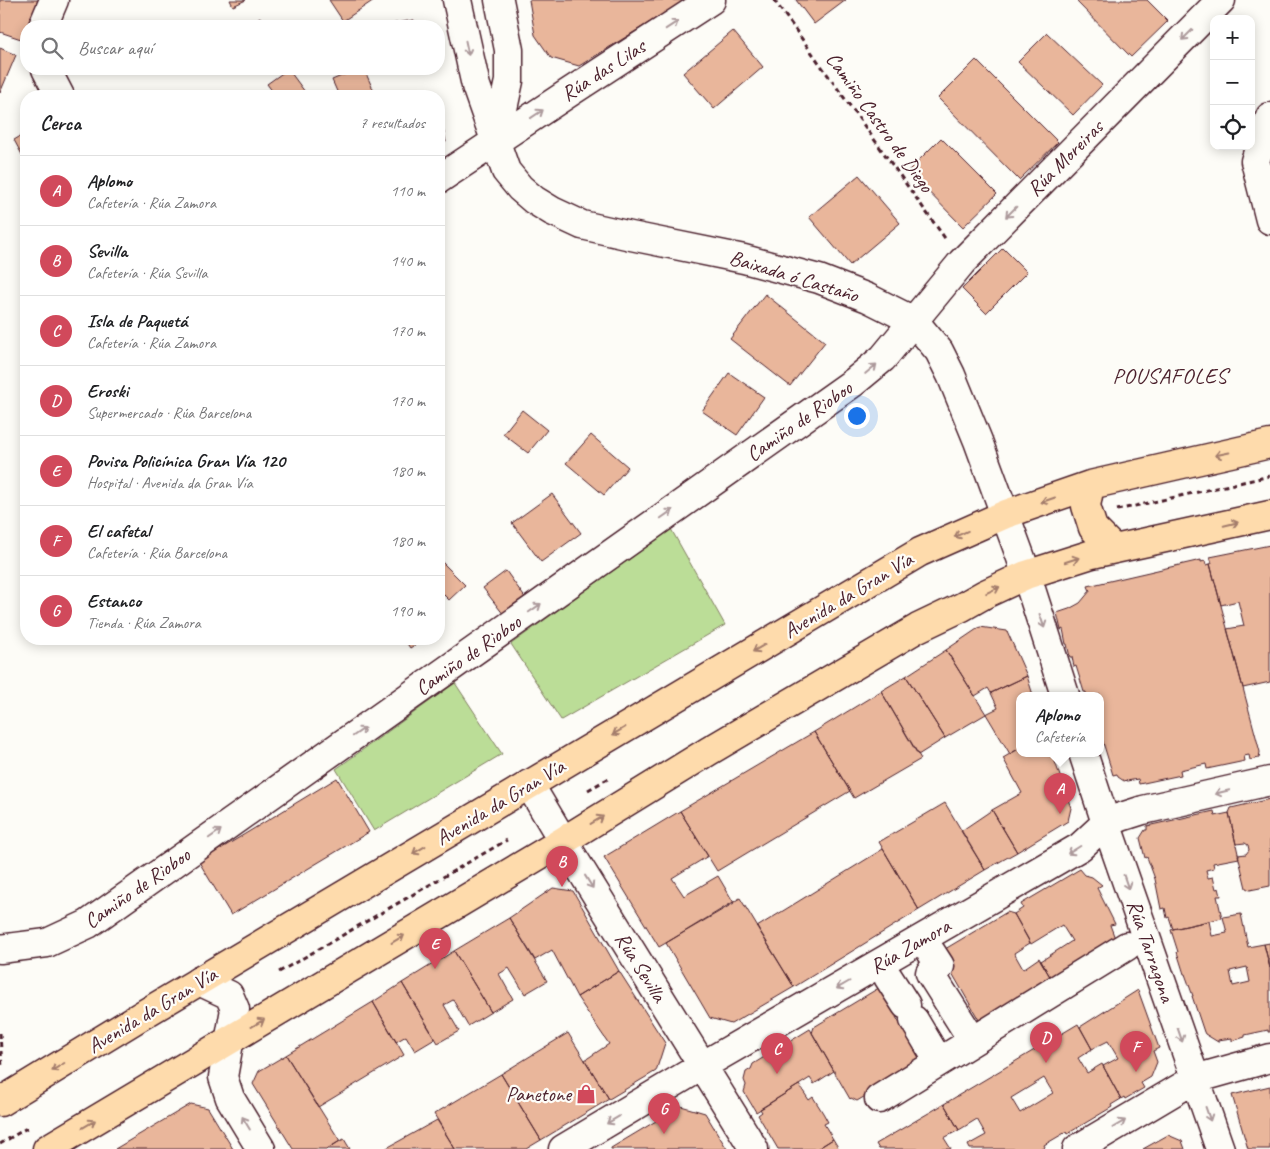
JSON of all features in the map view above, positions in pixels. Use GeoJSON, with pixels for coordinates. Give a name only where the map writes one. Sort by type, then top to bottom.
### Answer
{"type":"FeatureCollection","features":[{"type":"Feature","properties":{"kind":"main road","name":"Avenida da Gran Vía"},"geometry":{"type":"LineString","coordinates":[[0,1102],[199,981],[920,552],[1006,514],[1090,485],[1270,444]]}},
{"type":"Feature","properties":{"kind":"main road"},"geometry":{"type":"LineString","coordinates":[[1090,485],[1086,506],[1093,528],[1114,549]]}},
{"type":"Feature","properties":{"kind":"main road"},"geometry":{"type":"LineString","coordinates":[[47,1149],[709,751],[918,628],[1026,575],[1092,554],[1270,515]]}},
{"type":"Feature","properties":{"kind":"street"},"geometry":{"type":"LineString","coordinates":[[45,20],[54,0]]}},
{"type":"Feature","properties":{"kind":"street","name":"Baixada ó Castaño"},"geometry":{"type":"LineString","coordinates":[[457,0],[476,86],[506,171],[520,188],[534,200],[552,211],[582,225],[744,259],[819,279],[868,298],[914,321],[939,351],[951,375],[1006,514]]}},
{"type":"Feature","properties":{"kind":"street"},"geometry":{"type":"LineString","coordinates":[[496,142],[509,81],[509,50],[499,0]]}},
{"type":"Feature","properties":{"kind":"street","name":"Rúa das Lilas"},"geometry":{"type":"LineString","coordinates":[[445,175],[711,0]]}},
{"type":"Feature","properties":{"kind":"street","name":"Rúa Moreiras"},"geometry":{"type":"LineString","coordinates":[[914,321],[962,262],[1221,0]]}},
{"type":"Feature","properties":{"kind":"street"},"geometry":{"type":"LineString","coordinates":[[49,75],[57,90]]}},
{"type":"Feature","properties":{"kind":"street"},"geometry":{"type":"LineString","coordinates":[[476,86],[490,90],[499,89],[509,81]]}},
{"type":"Feature","properties":{"kind":"street"},"geometry":{"type":"LineString","coordinates":[[1264,118],[1255,161],[1270,220]]}},
{"type":"Feature","properties":{"kind":"street","name":"Camiño de Rioboo"},"geometry":{"type":"LineString","coordinates":[[0,949],[47,943],[88,924],[854,382],[883,358],[914,321]]}},
{"type":"Feature","properties":{"kind":"street"},"geometry":{"type":"LineString","coordinates":[[1006,514],[1064,692]]}},
{"type":"Feature","properties":{"kind":"street","name":"Rúa Tarragona"},"geometry":{"type":"LineString","coordinates":[[1084,757],[1220,1149]]}},
{"type":"Feature","properties":{"kind":"street","name":"Rúa Zamora"},"geometry":{"type":"LineString","coordinates":[[564,1149],[702,1066],[1080,848],[1106,823],[1143,810],[1270,781]]}},
{"type":"Feature","properties":{"kind":"street","name":"Rúa Sevilla"},"geometry":{"type":"LineString","coordinates":[[529,784],[562,841],[754,1149]]}},
{"type":"Feature","properties":{"kind":"street"},"geometry":{"type":"LineString","coordinates":[[878,1099],[1127,946]]}},
{"type":"Feature","properties":{"kind":"street"},"geometry":{"type":"LineString","coordinates":[[931,952],[940,966],[930,973],[973,1041]]}},
{"type":"Feature","properties":{"kind":"street"},"geometry":{"type":"LineString","coordinates":[[888,977],[939,1062]]}},
{"type":"Feature","properties":{"kind":"street"},"geometry":{"type":"LineString","coordinates":[[199,981],[229,995],[235,1009],[228,1040],[223,1077],[230,1098],[261,1149]]}},
{"type":"Feature","properties":{"kind":"street"},"geometry":{"type":"LineString","coordinates":[[1077,1149],[1195,1079],[1270,1058]]}},
{"type":"Feature","properties":{"kind":"path","name":"Camiño Castro de Diego"},"geometry":{"type":"LineString","coordinates":[[774,0],[962,262]]}},
{"type":"Feature","properties":{"kind":"path"},"geometry":{"type":"LineString","coordinates":[[1117,510],[1270,476]]}},
{"type":"Feature","properties":{"kind":"path"},"geometry":{"type":"LineString","coordinates":[[279,972],[507,840]]}},
{"type":"Feature","properties":{"kind":"path"},"geometry":{"type":"LineString","coordinates":[[0,1033],[2,1069]]}},
{"type":"Feature","properties":{"kind":"green space"},"geometry":{"type":"Polygon","coordinates":[[[671,529],[725,625],[561,720],[511,644],[671,529]]]}},
{"type":"Feature","properties":{"kind":"green space"},"geometry":{"type":"Polygon","coordinates":[[[455,683],[502,754],[374,831],[336,769],[455,683]]]}},
{"type":"Feature","properties":{"kind":"building"},"geometry":{"type":"Polygon","coordinates":[[[0,0],[38,0],[31,20],[20,20],[20,39],[0,32],[0,0]]]}},
{"type":"Feature","properties":{"kind":"building"},"geometry":{"type":"Polygon","coordinates":[[[230,0],[246,0],[233,6],[230,0]]]}},
{"type":"Feature","properties":{"kind":"building"},"geometry":{"type":"Polygon","coordinates":[[[329,0],[374,0],[344,20],[342,20],[329,0]]]}},
{"type":"Feature","properties":{"kind":"building"},"geometry":{"type":"Polygon","coordinates":[[[529,0],[686,0],[579,66],[551,58],[535,35],[529,0]]]}},
{"type":"Feature","properties":{"kind":"building"},"geometry":{"type":"Polygon","coordinates":[[[796,0],[846,0],[814,24],[796,0]]]}},
{"type":"Feature","properties":{"kind":"building"},"geometry":{"type":"Polygon","coordinates":[[[1079,0],[1147,0],[1168,21],[1131,57],[1077,2],[1079,0]]]}},
{"type":"Feature","properties":{"kind":"building"},"geometry":{"type":"Polygon","coordinates":[[[733,31],[763,67],[714,109],[683,73],[733,31]]]}},
{"type":"Feature","properties":{"kind":"building"},"geometry":{"type":"Polygon","coordinates":[[[1047,33],[1102,85],[1073,115],[1018,62],[1047,33]]]}},
{"type":"Feature","properties":{"kind":"building"},"geometry":{"type":"Polygon","coordinates":[[[0,48],[16,55],[0,93],[0,48]]]}},
{"type":"Feature","properties":{"kind":"building"},"geometry":{"type":"Polygon","coordinates":[[[976,60],[1058,142],[1019,180],[938,98],[976,60]]]}},
{"type":"Feature","properties":{"kind":"building"},"geometry":{"type":"Polygon","coordinates":[[[280,75],[292,75],[304,90],[272,90],[267,84],[280,75]]]}},
{"type":"Feature","properties":{"kind":"building"},"geometry":{"type":"Polygon","coordinates":[[[344,75],[367,75],[373,90],[336,90],[332,80],[344,75]]]}},
{"type":"Feature","properties":{"kind":"building"},"geometry":{"type":"Polygon","coordinates":[[[20,136],[20,151],[14,140],[20,136]]]}},
{"type":"Feature","properties":{"kind":"building"},"geometry":{"type":"Polygon","coordinates":[[[941,138],[997,194],[963,227],[908,171],[941,138]]]}},
{"type":"Feature","properties":{"kind":"building"},"geometry":{"type":"Polygon","coordinates":[[[859,175],[900,223],[850,265],[809,217],[859,175]]]}},
{"type":"Feature","properties":{"kind":"building"},"geometry":{"type":"Polygon","coordinates":[[[1003,248],[1027,272],[986,313],[962,289],[1003,248]]]}},
{"type":"Feature","properties":{"kind":"building"},"geometry":{"type":"Polygon","coordinates":[[[765,294],[825,342],[790,386],[730,339],[765,294]]]}},
{"type":"Feature","properties":{"kind":"building"},"geometry":{"type":"Polygon","coordinates":[[[729,373],[764,397],[737,435],[702,411],[729,373]]]}},
{"type":"Feature","properties":{"kind":"building"},"geometry":{"type":"Polygon","coordinates":[[[522,410],[547,430],[528,453],[503,434],[522,410]]]}},
{"type":"Feature","properties":{"kind":"building"},"geometry":{"type":"Polygon","coordinates":[[[591,435],[628,467],[604,495],[566,463],[591,435]]]}},
{"type":"Feature","properties":{"kind":"building"},"geometry":{"type":"Polygon","coordinates":[[[552,494],[581,533],[541,562],[512,523],[552,494]]]}},
{"type":"Feature","properties":{"kind":"building"},"geometry":{"type":"Polygon","coordinates":[[[1270,545],[1270,682],[1243,688],[1227,629],[1244,626],[1238,601],[1221,605],[1210,564],[1212,563],[1210,557],[1270,545]]]}},
{"type":"Feature","properties":{"kind":"building"},"geometry":{"type":"Polygon","coordinates":[[[1201,560],[1201,562],[1205,561],[1206,565],[1210,564],[1260,752],[1259,758],[1250,760],[1249,755],[1244,756],[1245,761],[1207,769],[1206,764],[1180,770],[1181,775],[1139,784],[1138,779],[1124,781],[1117,774],[1113,775],[1104,746],[1104,692],[1084,692],[1076,666],[1074,667],[1072,657],[1070,657],[1057,613],[1080,603],[1090,591],[1088,586],[1201,560]]]}},
{"type":"Feature","properties":{"kind":"building"},"geometry":{"type":"Polygon","coordinates":[[[445,565],[465,585],[449,600],[445,596],[445,565]]]}},
{"type":"Feature","properties":{"kind":"building"},"geometry":{"type":"Polygon","coordinates":[[[506,571],[526,599],[504,615],[483,588],[506,571]]]}},
{"type":"Feature","properties":{"kind":"building"},"geometry":{"type":"Polygon","coordinates":[[[980,627],[1007,631],[1027,676],[991,693],[988,688],[975,696],[946,650],[980,627]]]}},
{"type":"Feature","properties":{"kind":"building"},"geometry":{"type":"Polygon","coordinates":[[[946,650],[986,714],[945,738],[906,676],[946,650]]]}},
{"type":"Feature","properties":{"kind":"building"},"geometry":{"type":"Polygon","coordinates":[[[906,676],[945,738],[918,755],[881,691],[906,676]]]}},
{"type":"Feature","properties":{"kind":"building"},"geometry":{"type":"Polygon","coordinates":[[[1027,676],[1032,692],[1016,692],[1016,750],[1010,754],[986,714],[998,708],[991,693],[1027,676]]]}},
{"type":"Feature","properties":{"kind":"building"},"geometry":{"type":"Polygon","coordinates":[[[881,691],[921,759],[854,798],[814,732],[881,691]]]}},
{"type":"Feature","properties":{"kind":"building"},"geometry":{"type":"Polygon","coordinates":[[[814,732],[850,791],[717,871],[680,811],[814,732]]]}},
{"type":"Feature","properties":{"kind":"building"},"geometry":{"type":"Polygon","coordinates":[[[1016,750],[1016,757],[1053,757],[1071,808],[1068,821],[1017,852],[992,810],[1022,793],[1003,758],[1016,750]]]}},
{"type":"Feature","properties":{"kind":"building"},"geometry":{"type":"Polygon","coordinates":[[[337,778],[369,832],[231,915],[199,862],[337,778]]]}},
{"type":"Feature","properties":{"kind":"building"},"geometry":{"type":"Polygon","coordinates":[[[1270,799],[1270,886],[1250,890],[1246,888],[1238,855],[1246,854],[1249,850],[1248,845],[1245,843],[1236,844],[1229,813],[1231,808],[1270,799]]]}},
{"type":"Feature","properties":{"kind":"building"},"geometry":{"type":"Polygon","coordinates":[[[945,803],[985,870],[919,910],[879,842],[945,803]]]}},
{"type":"Feature","properties":{"kind":"building"},"geometry":{"type":"Polygon","coordinates":[[[992,810],[1017,852],[985,870],[961,831],[992,810]]]}},
{"type":"Feature","properties":{"kind":"building"},"geometry":{"type":"Polygon","coordinates":[[[680,811],[708,856],[672,878],[684,896],[718,876],[734,903],[659,947],[604,857],[680,811]]]}},
{"type":"Feature","properties":{"kind":"building"},"geometry":{"type":"Polygon","coordinates":[[[1214,811],[1215,816],[1229,813],[1239,858],[1213,863],[1214,868],[1206,870],[1208,878],[1213,877],[1216,889],[1219,888],[1221,896],[1217,896],[1222,918],[1173,929],[1169,917],[1167,918],[1165,908],[1161,909],[1155,879],[1147,857],[1145,858],[1140,838],[1145,830],[1147,830],[1147,826],[1214,811]]]}},
{"type":"Feature","properties":{"kind":"building"},"geometry":{"type":"Polygon","coordinates":[[[883,849],[919,910],[794,987],[757,927],[883,849]]]}},
{"type":"Feature","properties":{"kind":"building"},"geometry":{"type":"Polygon","coordinates":[[[1080,869],[1085,875],[1092,877],[1102,885],[1097,888],[1115,924],[1110,925],[1116,941],[1052,980],[1041,961],[1072,941],[1062,925],[1031,944],[1014,914],[1023,908],[1021,904],[1080,869]]]}},
{"type":"Feature","properties":{"kind":"building"},"geometry":{"type":"Polygon","coordinates":[[[553,888],[573,891],[619,971],[577,997],[552,950],[535,960],[509,918],[553,888]]]}},
{"type":"Feature","properties":{"kind":"building"},"geometry":{"type":"Polygon","coordinates":[[[740,898],[794,987],[731,1024],[710,1018],[666,943],[740,898]]]}},
{"type":"Feature","properties":{"kind":"building"},"geometry":{"type":"Polygon","coordinates":[[[1007,912],[1014,914],[1030,943],[1014,953],[1023,969],[1039,958],[1052,980],[983,1027],[940,952],[1007,912]]]}},
{"type":"Feature","properties":{"kind":"building"},"geometry":{"type":"Polygon","coordinates":[[[1241,914],[1248,947],[1264,944],[1270,968],[1270,1032],[1268,1030],[1245,1035],[1245,1037],[1232,1041],[1232,1038],[1218,1040],[1218,1042],[1204,1032],[1171,930],[1209,921],[1212,936],[1227,933],[1223,917],[1241,914]],[[1247,967],[1230,971],[1233,986],[1250,982],[1247,967]]]}},
{"type":"Feature","properties":{"kind":"building"},"geometry":{"type":"Polygon","coordinates":[[[509,918],[547,981],[525,994],[509,968],[499,974],[513,999],[491,1012],[454,951],[509,918]]]}},
{"type":"Feature","properties":{"kind":"building"},"geometry":{"type":"Polygon","coordinates":[[[1270,943],[1270,968],[1264,944],[1270,943]]]}},
{"type":"Feature","properties":{"kind":"building"},"geometry":{"type":"Polygon","coordinates":[[[454,951],[491,1012],[468,1026],[453,1000],[444,1005],[459,1031],[438,1043],[402,983],[454,951]]]}},
{"type":"Feature","properties":{"kind":"building"},"geometry":{"type":"Polygon","coordinates":[[[619,971],[665,1043],[656,1071],[609,1099],[585,1060],[609,1044],[577,997],[619,971]]]}},
{"type":"Feature","properties":{"kind":"building"},"geometry":{"type":"Polygon","coordinates":[[[402,983],[435,1039],[415,1051],[406,1036],[396,1042],[373,1002],[402,983]]]}},
{"type":"Feature","properties":{"kind":"building"},"geometry":{"type":"Polygon","coordinates":[[[882,986],[898,1015],[896,1017],[906,1034],[908,1032],[924,1061],[857,1101],[850,1099],[812,1033],[814,1027],[882,986]]]}},
{"type":"Feature","properties":{"kind":"building"},"geometry":{"type":"Polygon","coordinates":[[[1138,990],[1159,1048],[1153,1051],[1157,1062],[1151,1077],[1141,1083],[1144,1088],[1125,1099],[1124,1097],[1121,1099],[1103,1066],[1118,1058],[1108,1041],[1092,1049],[1080,1027],[1138,990]]]}},
{"type":"Feature","properties":{"kind":"building"},"geometry":{"type":"Polygon","coordinates":[[[373,1002],[404,1055],[318,1107],[286,1055],[373,1002]]]}},
{"type":"Feature","properties":{"kind":"building"},"geometry":{"type":"Polygon","coordinates":[[[1078,1024],[1092,1049],[1078,1058],[1087,1073],[1102,1064],[1121,1099],[1111,1105],[1112,1107],[1067,1134],[1066,1132],[1044,1145],[1043,1149],[970,1149],[968,1145],[986,1135],[977,1119],[959,1130],[944,1104],[1078,1024]],[[1044,1078],[1011,1098],[1020,1113],[1053,1093],[1044,1078]]]}},
{"type":"Feature","properties":{"kind":"building"},"geometry":{"type":"Polygon","coordinates":[[[810,1029],[834,1071],[814,1084],[810,1078],[756,1112],[744,1092],[746,1072],[751,1069],[753,1064],[810,1029]]]}},
{"type":"Feature","properties":{"kind":"building"},"geometry":{"type":"Polygon","coordinates":[[[568,1033],[609,1099],[541,1140],[501,1074],[568,1033]]]}},
{"type":"Feature","properties":{"kind":"building"},"geometry":{"type":"Polygon","coordinates":[[[286,1055],[340,1141],[327,1149],[293,1149],[253,1084],[259,1071],[286,1055]]]}},
{"type":"Feature","properties":{"kind":"building"},"geometry":{"type":"Polygon","coordinates":[[[501,1074],[541,1140],[526,1149],[455,1149],[434,1114],[501,1074]]]}},
{"type":"Feature","properties":{"kind":"building"},"geometry":{"type":"Polygon","coordinates":[[[799,1085],[809,1100],[813,1097],[828,1122],[824,1124],[833,1139],[817,1149],[778,1149],[758,1115],[762,1112],[760,1109],[799,1085]]]}},
{"type":"Feature","properties":{"kind":"building"},"geometry":{"type":"Polygon","coordinates":[[[1270,1086],[1270,1149],[1248,1149],[1232,1095],[1270,1086]]]}},
{"type":"Feature","properties":{"kind":"building"},"geometry":{"type":"Polygon","coordinates":[[[191,1104],[208,1108],[233,1149],[115,1149],[191,1104]]]}},
{"type":"Feature","properties":{"kind":"building"},"geometry":{"type":"Polygon","coordinates":[[[944,1104],[959,1130],[944,1138],[951,1149],[879,1149],[876,1144],[944,1104]]]}},
{"type":"Feature","properties":{"kind":"building"},"geometry":{"type":"Polygon","coordinates":[[[681,1106],[705,1113],[727,1149],[611,1149],[611,1148],[681,1106]]]}},
{"type":"Feature","properties":{"kind":"building"},"geometry":{"type":"Polygon","coordinates":[[[437,1120],[455,1149],[385,1149],[437,1120]]]}},
{"type":"Feature","properties":{"kind":"building"},"geometry":{"type":"Polygon","coordinates":[[[1168,1135],[1182,1141],[1185,1149],[1143,1149],[1168,1135]]]}},
{"type":"Feature","properties":{"kind":"building"},"geometry":{"type":"Polygon","coordinates":[[[344,1139],[350,1149],[327,1149],[340,1141],[344,1139]]]}},
{"type":"Feature","properties":{"kind":"building"},"geometry":{"type":"Polygon","coordinates":[[[833,1139],[839,1149],[817,1149],[833,1139]]]}},
{"type":"Feature","properties":{"kind":"place","name":"Aplomo"},"geometry":{"type":"Point","coordinates":[1060,814]}},
{"type":"Feature","properties":{"kind":"place","name":"Sevilla"},"geometry":{"type":"Point","coordinates":[562,887]}},
{"type":"Feature","properties":{"kind":"place","name":"Povisa Policínica Gran Vía 120"},"geometry":{"type":"Point","coordinates":[435,969]}},
{"type":"Feature","properties":{"kind":"place","name":"Eroski"},"geometry":{"type":"Point","coordinates":[1046,1063]}},
{"type":"Feature","properties":{"kind":"place","name":"El cafetal"},"geometry":{"type":"Point","coordinates":[1136,1072]}},
{"type":"Feature","properties":{"kind":"place","name":"Isla de Paquetá"},"geometry":{"type":"Point","coordinates":[777,1074]}},
{"type":"Feature","properties":{"kind":"place","name":"Panetone"},"geometry":{"type":"Point","coordinates":[586,1094]}},
{"type":"Feature","properties":{"kind":"place","name":"Estanco"},"geometry":{"type":"Point","coordinates":[664,1134]}},
{"type":"Feature","properties":{"kind":"district","name":"POUSAFOLES"},"geometry":{"type":"Point","coordinates":[1170,376]}}]}
